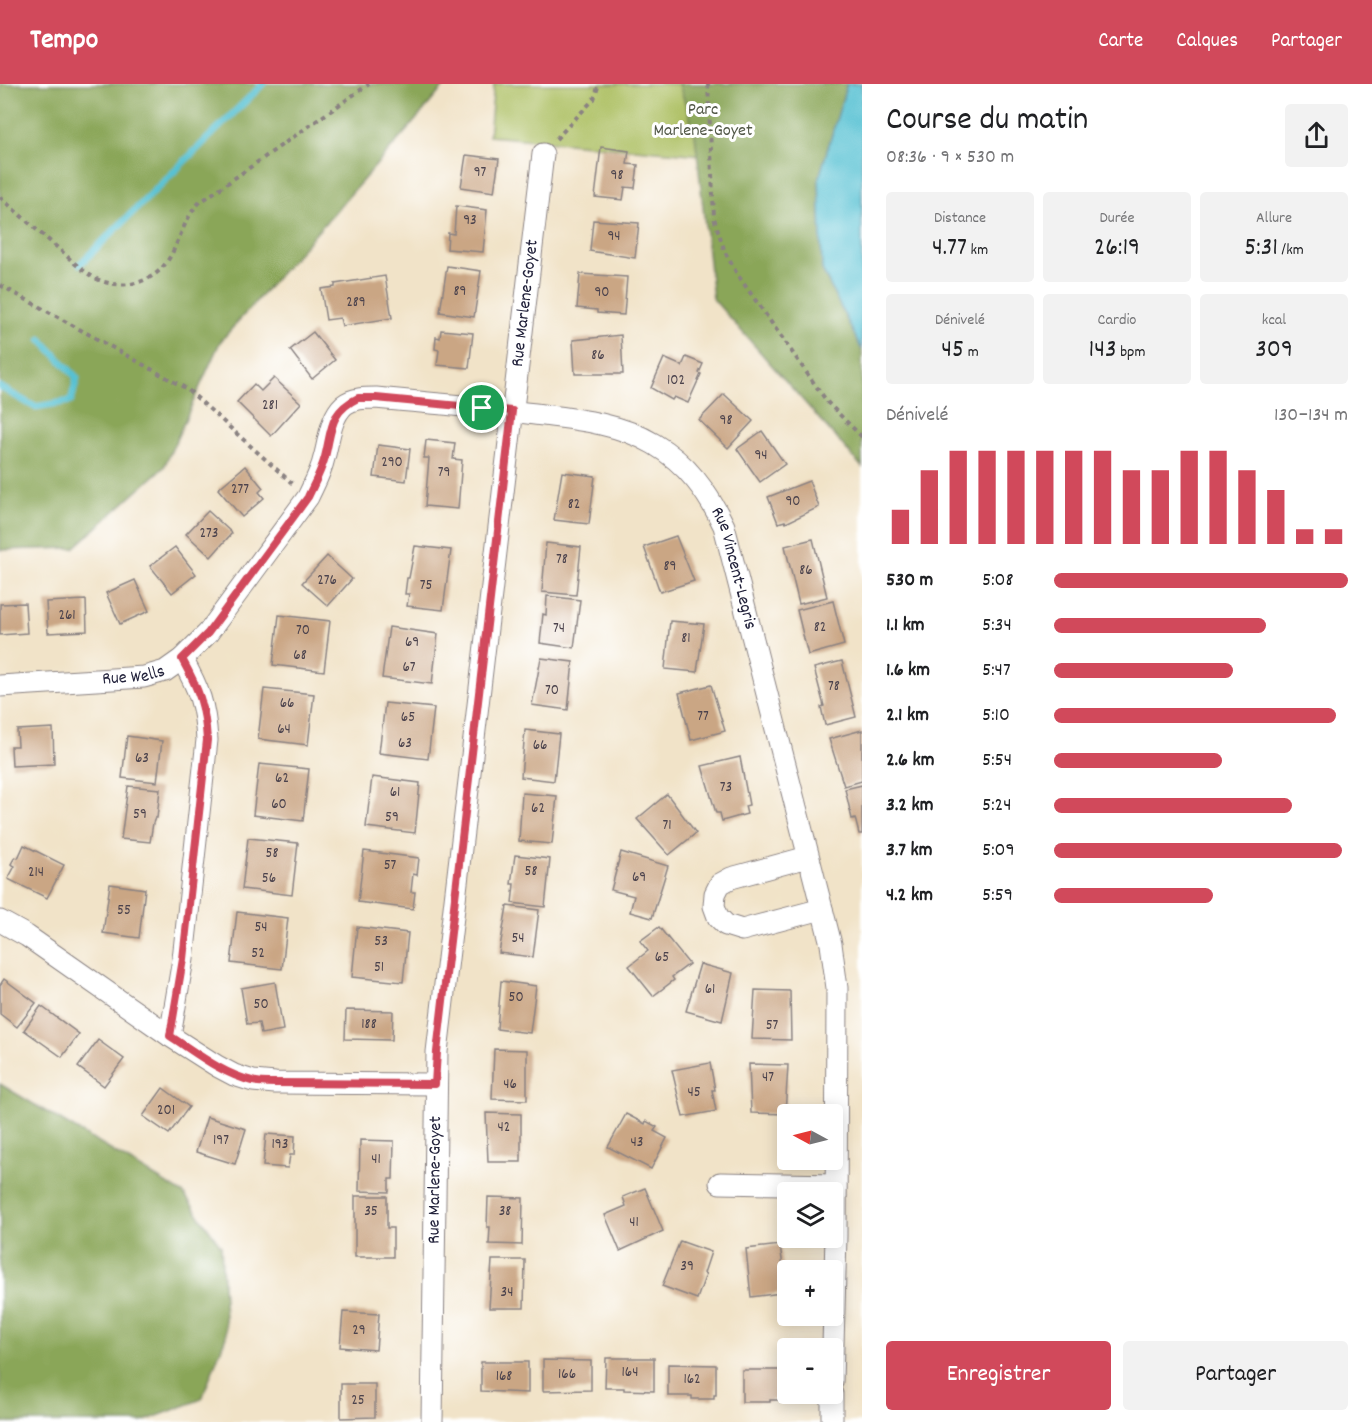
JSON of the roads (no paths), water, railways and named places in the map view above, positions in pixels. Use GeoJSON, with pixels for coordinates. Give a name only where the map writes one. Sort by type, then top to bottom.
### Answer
{"type":"FeatureCollection","features":[{"type":"Feature","properties":{"kind":"street","name":"Rue Marlene-Goyet"},"geometry":{"type":"LineString","coordinates":[[432,1422],[435,1084],[442,1004],[543,154]]}},
{"type":"Feature","properties":{"kind":"street","name":"Rue Wells"},"geometry":{"type":"LineString","coordinates":[[0,686],[144,677],[165,671],[182,659],[208,633],[308,497],[318,478],[336,416],[345,405],[358,398],[512,411]]}},
{"type":"Feature","properties":{"kind":"street","name":"Rue Vincent-Legris"},"geometry":{"type":"LineString","coordinates":[[512,411],[603,425],[654,443],[694,476],[711,499],[724,526],[831,944],[837,988],[835,1182]]}},
{"type":"Feature","properties":{"kind":"street"},"geometry":{"type":"LineString","coordinates":[[170,1036],[183,959],[207,740],[205,712],[197,687],[182,659]]}},
{"type":"Feature","properties":{"kind":"street"},"geometry":{"type":"LineString","coordinates":[[808,857],[731,878],[720,884],[715,894],[714,906],[718,917],[726,925],[742,930],[822,909]]}},
{"type":"Feature","properties":{"kind":"street"},"geometry":{"type":"LineString","coordinates":[[0,921],[27,936],[170,1036],[234,1075],[253,1082],[275,1083],[435,1084]]}},
{"type":"Feature","properties":{"kind":"street"},"geometry":{"type":"LineString","coordinates":[[720,1183],[777,1184]]}},
{"type":"Feature","properties":{"kind":"street","name":"Rue Vincent-Legris"},"geometry":{"type":"LineString","coordinates":[[833,1338],[834,1248]]}},
{"type":"Feature","properties":{"kind":"street"},"geometry":{"type":"LineString","coordinates":[[832,1404],[832,1422]]}},
{"type":"Feature","properties":{"kind":"water"},"geometry":{"type":"Polygon","coordinates":[[[847,84],[862,84],[862,350],[822,269],[819,178],[847,84]]]}},
{"type":"Feature","properties":{"kind":"waterway"},"geometry":{"type":"LineString","coordinates":[[80,264],[263,84]]}},
{"type":"Feature","properties":{"kind":"waterway"},"geometry":{"type":"LineString","coordinates":[[0,387],[35,407],[71,401],[77,378],[41,339]]}},
{"type":"Feature","properties":{"kind":"park label","name":"Parc Marlene-Goyet"},"geometry":{"type":"Point","coordinates":[703,120]}}]}
